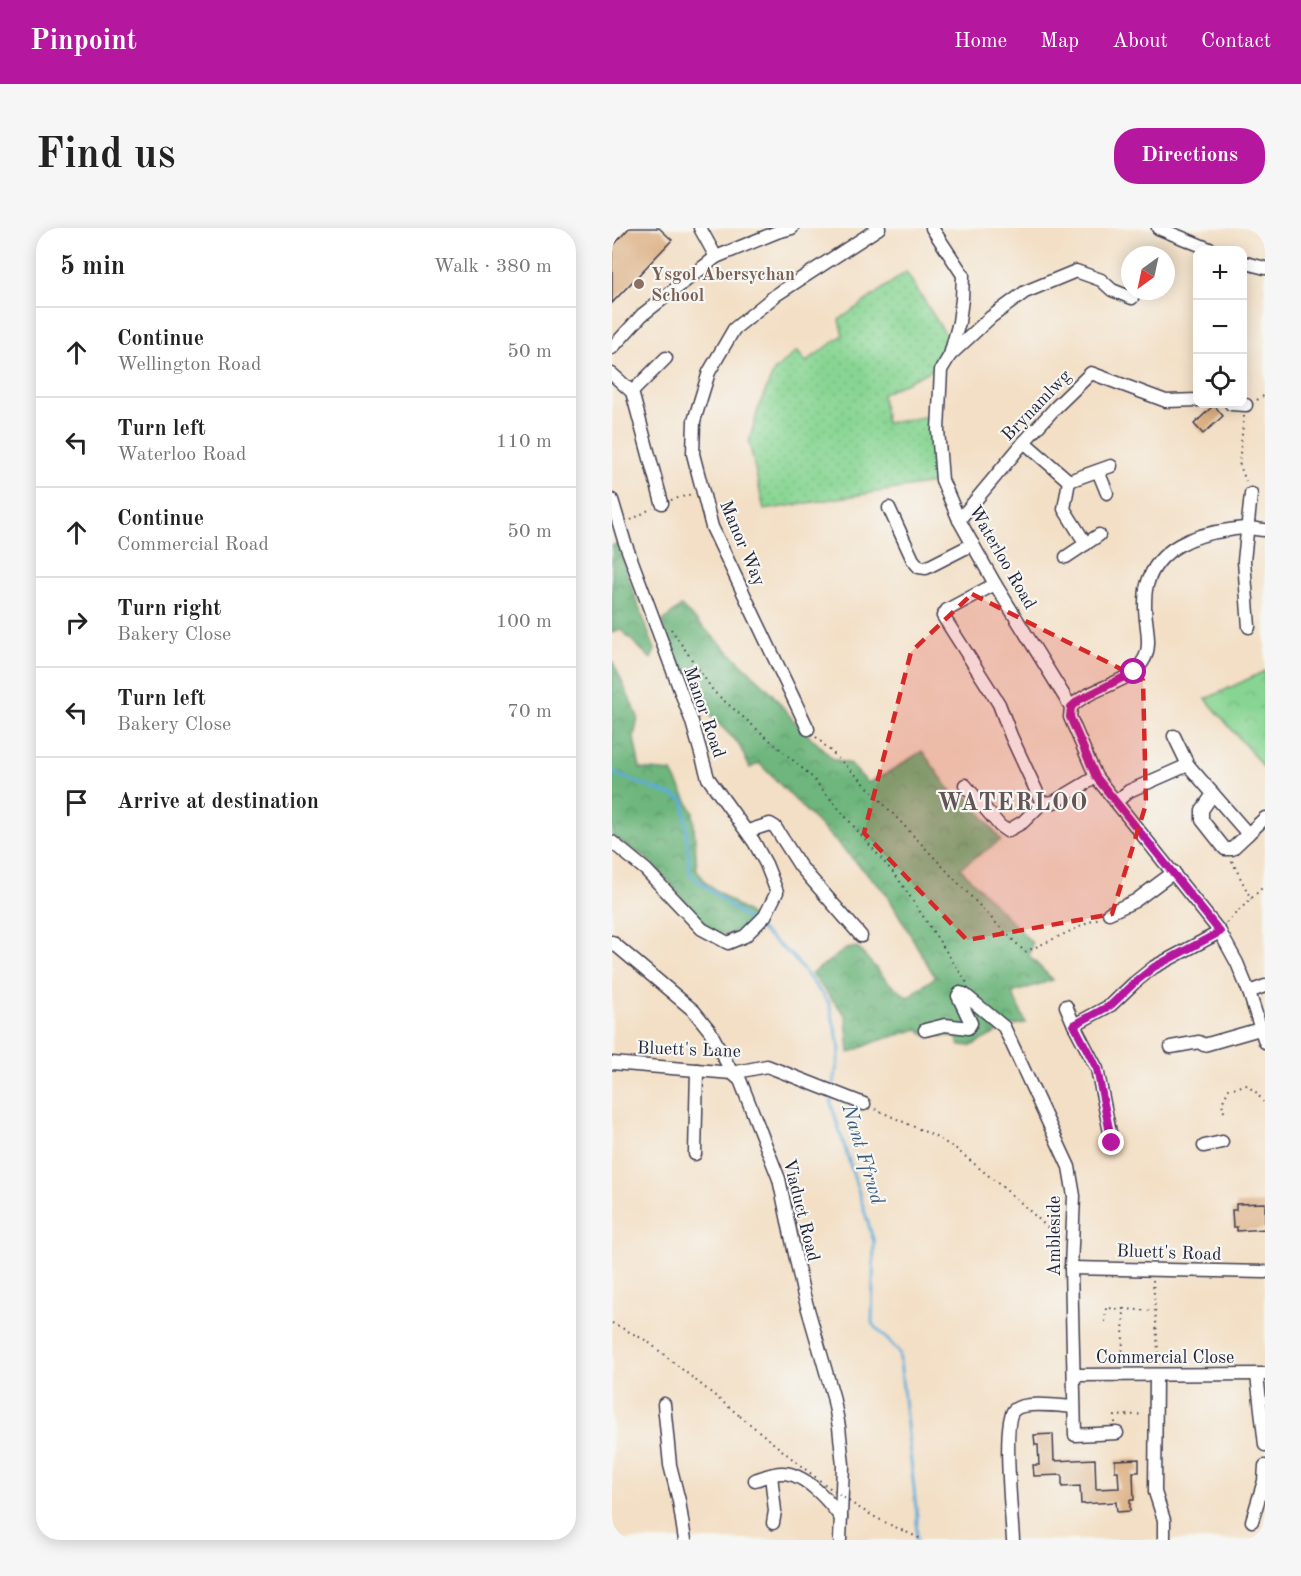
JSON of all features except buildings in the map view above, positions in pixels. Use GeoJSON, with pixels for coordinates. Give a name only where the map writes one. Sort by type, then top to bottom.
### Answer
{"type":"FeatureCollection","features":[{"type":"Feature","properties":{"kind":"street"},"geometry":{"type":"LineString","coordinates":[[700,228],[716,257]]}},
{"type":"Feature","properties":{"kind":"street"},"geometry":{"type":"LineString","coordinates":[[612,348],[642,315],[716,257],[792,228]]}},
{"type":"Feature","properties":{"kind":"street","name":"Manor Way"},"geometry":{"type":"LineString","coordinates":[[808,729],[712,527],[693,454],[694,421],[709,372],[734,328],[776,295],[879,228]]}},
{"type":"Feature","properties":{"kind":"street","name":"Waterloo Road"},"geometry":{"type":"LineString","coordinates":[[932,228],[963,275],[959,322],[950,355],[940,370],[938,430],[942,480],[959,520],[995,584],[1071,707],[1070,717],[1096,777],[1220,932],[1237,963],[1249,992],[1265,1042]]}},
{"type":"Feature","properties":{"kind":"street"},"geometry":{"type":"LineString","coordinates":[[1158,228],[1180,233],[1204,246]]}},
{"type":"Feature","properties":{"kind":"street"},"geometry":{"type":"LineString","coordinates":[[1247,263],[1265,268]]}},
{"type":"Feature","properties":{"kind":"street"},"geometry":{"type":"LineString","coordinates":[[950,355],[991,317],[1024,292],[1076,271],[1101,280],[1112,290],[1121,294]]}},
{"type":"Feature","properties":{"kind":"street"},"geometry":{"type":"LineString","coordinates":[[632,392],[666,358]]}},
{"type":"Feature","properties":{"kind":"street","name":"Brynamlwg"},"geometry":{"type":"LineString","coordinates":[[959,520],[1024,442],[1091,373],[1166,401],[1193,400]]}},
{"type":"Feature","properties":{"kind":"street"},"geometry":{"type":"LineString","coordinates":[[612,374],[632,392],[662,503]]}},
{"type":"Feature","properties":{"kind":"street"},"geometry":{"type":"LineString","coordinates":[[1024,442],[1070,481]]}},
{"type":"Feature","properties":{"kind":"street"},"geometry":{"type":"LineString","coordinates":[[1070,481],[1111,466]]}},
{"type":"Feature","properties":{"kind":"street"},"geometry":{"type":"LineString","coordinates":[[1098,471],[1107,493]]}},
{"type":"Feature","properties":{"kind":"street"},"geometry":{"type":"LineString","coordinates":[[1070,481],[1064,509],[1086,544]]}},
{"type":"Feature","properties":{"kind":"street"},"geometry":{"type":"LineString","coordinates":[[1249,627],[1244,561],[1251,494]]}},
{"type":"Feature","properties":{"kind":"street","name":"Manor Road"},"geometry":{"type":"LineString","coordinates":[[612,500],[624,540],[692,723],[708,778],[748,831],[766,864],[777,892],[765,916],[745,936],[728,943],[702,929],[646,870],[612,842]]}},
{"type":"Feature","properties":{"kind":"street"},"geometry":{"type":"LineString","coordinates":[[890,508],[919,567],[926,568],[973,544]]}},
{"type":"Feature","properties":{"kind":"street"},"geometry":{"type":"LineString","coordinates":[[1071,707],[1079,700],[1134,672],[1145,660],[1148,645],[1145,609],[1147,585],[1156,565],[1174,547],[1198,535],[1219,531],[1246,528],[1265,530]]}},
{"type":"Feature","properties":{"kind":"street"},"geometry":{"type":"LineString","coordinates":[[1065,557],[1099,535]]}},
{"type":"Feature","properties":{"kind":"street"},"geometry":{"type":"LineString","coordinates":[[995,584],[947,610],[944,616],[999,704],[1042,803]]}},
{"type":"Feature","properties":{"kind":"street"},"geometry":{"type":"LineString","coordinates":[[1174,736],[1188,765],[1248,834]]}},
{"type":"Feature","properties":{"kind":"street"},"geometry":{"type":"LineString","coordinates":[[1116,802],[1129,791],[1188,765]]}},
{"type":"Feature","properties":{"kind":"street"},"geometry":{"type":"LineString","coordinates":[[965,785],[1007,831],[1023,822],[1042,803],[1054,802],[1096,777]]}},
{"type":"Feature","properties":{"kind":"street"},"geometry":{"type":"LineString","coordinates":[[1213,794],[1202,810],[1202,820],[1225,849],[1232,849],[1265,818]]}},
{"type":"Feature","properties":{"kind":"street"},"geometry":{"type":"LineString","coordinates":[[748,831],[770,824],[775,827],[800,866],[861,936]]}},
{"type":"Feature","properties":{"kind":"street"},"geometry":{"type":"LineString","coordinates":[[1109,914],[1135,901],[1173,872]]}},
{"type":"Feature","properties":{"kind":"street"},"geometry":{"type":"LineString","coordinates":[[1074,1025],[1111,1005],[1154,967],[1220,932]]}},
{"type":"Feature","properties":{"kind":"street","name":"Viaduct Road"},"geometry":{"type":"LineString","coordinates":[[612,942],[694,1011],[710,1031],[732,1073],[740,1080],[779,1179],[803,1292],[839,1427],[843,1465],[840,1540]]}},
{"type":"Feature","properties":{"kind":"street"},"geometry":{"type":"LineString","coordinates":[[1249,992],[1265,986]]}},
{"type":"Feature","properties":{"kind":"street","name":"Ambleside"},"geometry":{"type":"LineString","coordinates":[[925,1030],[945,1025],[968,1028],[971,1023],[957,996],[960,993],[964,993],[1004,1027],[1068,1167],[1074,1196],[1071,1268],[1076,1435],[1116,1433]]}},
{"type":"Feature","properties":{"kind":"street"},"geometry":{"type":"LineString","coordinates":[[1066,1006],[1097,1069],[1112,1143]]}},
{"type":"Feature","properties":{"kind":"street"},"geometry":{"type":"LineString","coordinates":[[1171,1047],[1199,1042],[1204,1045],[1260,1029]]}},
{"type":"Feature","properties":{"kind":"street","name":"Bluett's Lane"},"geometry":{"type":"LineString","coordinates":[[612,1063],[732,1073],[767,1066],[864,1104]]}},
{"type":"Feature","properties":{"kind":"street"},"geometry":{"type":"LineString","coordinates":[[695,1154],[697,1070]]}},
{"type":"Feature","properties":{"kind":"street"},"geometry":{"type":"LineString","coordinates":[[1204,1146],[1222,1142]]}},
{"type":"Feature","properties":{"kind":"street","name":"Bluett's Road"},"geometry":{"type":"LineString","coordinates":[[1071,1268],[1265,1272]]}},
{"type":"Feature","properties":{"kind":"street","name":"Commercial Close"},"geometry":{"type":"LineString","coordinates":[[1074,1375],[1261,1374],[1265,1444]]}},
{"type":"Feature","properties":{"kind":"street"},"geometry":{"type":"LineString","coordinates":[[1156,1375],[1155,1491],[1164,1520],[1164,1540]]}},
{"type":"Feature","properties":{"kind":"street"},"geometry":{"type":"LineString","coordinates":[[664,1404],[670,1465],[686,1540]]}},
{"type":"Feature","properties":{"kind":"street"},"geometry":{"type":"LineString","coordinates":[[1013,1540],[1008,1470],[1009,1419],[1012,1411],[1020,1406],[1074,1407]]}},
{"type":"Feature","properties":{"kind":"street"},"geometry":{"type":"LineString","coordinates":[[1252,1521],[1264,1481],[1265,1466]]}},
{"type":"Feature","properties":{"kind":"street"},"geometry":{"type":"LineString","coordinates":[[755,1480],[771,1474],[790,1474],[815,1489],[841,1518]]}},
{"type":"Feature","properties":{"kind":"street"},"geometry":{"type":"LineString","coordinates":[[771,1474],[776,1511],[773,1523]]}},
{"type":"Feature","properties":{"kind":"path"},"geometry":{"type":"LineString","coordinates":[[612,238],[624,228]]}},
{"type":"Feature","properties":{"kind":"path"},"geometry":{"type":"LineString","coordinates":[[1247,404],[1265,395]]}},
{"type":"Feature","properties":{"kind":"path"},"geometry":{"type":"LineString","coordinates":[[1246,408],[1239,463],[1251,494]]}},
{"type":"Feature","properties":{"kind":"path"},"geometry":{"type":"LineString","coordinates":[[671,629],[714,692],[810,775],[897,877],[966,982]]}},
{"type":"Feature","properties":{"kind":"path"},"geometry":{"type":"LineString","coordinates":[[808,729],[860,779],[1025,952],[1109,914]]}},
{"type":"Feature","properties":{"kind":"path"},"geometry":{"type":"LineString","coordinates":[[1225,849],[1251,899]]}},
{"type":"Feature","properties":{"kind":"path"},"geometry":{"type":"LineString","coordinates":[[1220,932],[1224,925],[1265,885]]}},
{"type":"Feature","properties":{"kind":"path"},"geometry":{"type":"LineString","coordinates":[[1224,1112],[1222,1102],[1229,1089],[1246,1085],[1257,1093],[1263,1102]]}},
{"type":"Feature","properties":{"kind":"path"},"geometry":{"type":"LineString","coordinates":[[864,1104],[955,1148],[1047,1227],[1064,1251],[1071,1268]]}},
{"type":"Feature","properties":{"kind":"path"},"geometry":{"type":"LineString","coordinates":[[1153,1270],[1159,1370],[1156,1375]]}},
{"type":"Feature","properties":{"kind":"path"},"geometry":{"type":"LineString","coordinates":[[1105,1322],[1106,1308],[1155,1311]]}},
{"type":"Feature","properties":{"kind":"path"},"geometry":{"type":"LineString","coordinates":[[1122,1375],[1124,1309]]}},
{"type":"Feature","properties":{"kind":"path"},"geometry":{"type":"LineString","coordinates":[[612,1323],[647,1341],[808,1471],[850,1501],[873,1516],[923,1540]]}},
{"type":"Feature","properties":{"kind":"path"},"geometry":{"type":"LineString","coordinates":[[1116,1433],[1115,1416],[1155,1413]]}},
{"type":"Feature","properties":{"kind":"highlighted area"},"geometry":{"type":"Polygon","coordinates":[[[972,594],[1143,680],[1146,804],[1112,914],[967,940],[864,833],[911,652],[972,594]]]}},
{"type":"Feature","properties":{"kind":"green space"},"geometry":{"type":"Polygon","coordinates":[[[906,272],[946,335],[936,368],[882,394],[886,423],[936,415],[939,482],[764,510],[749,442],[759,406],[774,371],[797,351],[806,362],[843,335],[839,320],[906,272]]]}},
{"type":"Feature","properties":{"kind":"green space"},"geometry":{"type":"Polygon","coordinates":[[[612,545],[618,545],[655,650],[651,659],[620,629],[612,633],[612,545]]]}},
{"type":"Feature","properties":{"kind":"green space"},"geometry":{"type":"Polygon","coordinates":[[[681,606],[769,690],[794,721],[833,759],[850,764],[868,783],[922,751],[955,797],[964,792],[1001,840],[960,868],[1032,943],[1029,956],[1053,980],[1012,993],[1026,1023],[1009,1026],[971,1046],[959,1045],[956,1036],[926,1036],[918,1029],[877,1041],[849,1053],[846,1016],[811,974],[846,949],[857,947],[889,983],[908,997],[935,977],[886,893],[759,763],[750,768],[738,743],[691,696],[680,677],[662,622],[681,606]]]}},
{"type":"Feature","properties":{"kind":"green space"},"geometry":{"type":"Polygon","coordinates":[[[612,660],[638,717],[634,738],[640,769],[672,772],[693,812],[697,870],[706,883],[757,920],[728,935],[713,932],[694,914],[669,881],[645,857],[612,836],[612,660]]]}},
{"type":"Feature","properties":{"kind":"green space"},"geometry":{"type":"Polygon","coordinates":[[[1265,671],[1265,769],[1206,699],[1265,671]]]}},
{"type":"Feature","properties":{"kind":"waterway","name":"Nant Ffrwd"},"geometry":{"type":"LineString","coordinates":[[612,768],[615,774],[684,800],[690,874],[753,924]]}},
{"type":"Feature","properties":{"kind":"waterway","name":"Nant Ffrwd"},"geometry":{"type":"LineString","coordinates":[[758,928],[792,956],[829,1003],[840,1049],[833,1089]]}},
{"type":"Feature","properties":{"kind":"waterway","name":"Nant Ffrwd"},"geometry":{"type":"LineString","coordinates":[[832,1095],[831,1103],[874,1242],[872,1323],[899,1352],[917,1517],[916,1540]]}},
{"type":"Feature","properties":{"kind":"place","name":"Ysgol Abersychan School"},"geometry":{"type":"Point","coordinates":[639,284]}},
{"type":"Feature","properties":{"kind":"district","name":"WATERLOO"},"geometry":{"type":"Point","coordinates":[1013,802]}},
{"type":"Feature","properties":{"kind":"route"},"geometry":{"type":"LineString","coordinates":[[1112,1143],[1097,1069],[1074,1025],[1111,1005],[1154,967],[1220,932],[1096,777],[1070,717],[1071,707],[1079,700],[1134,672]]}}]}
